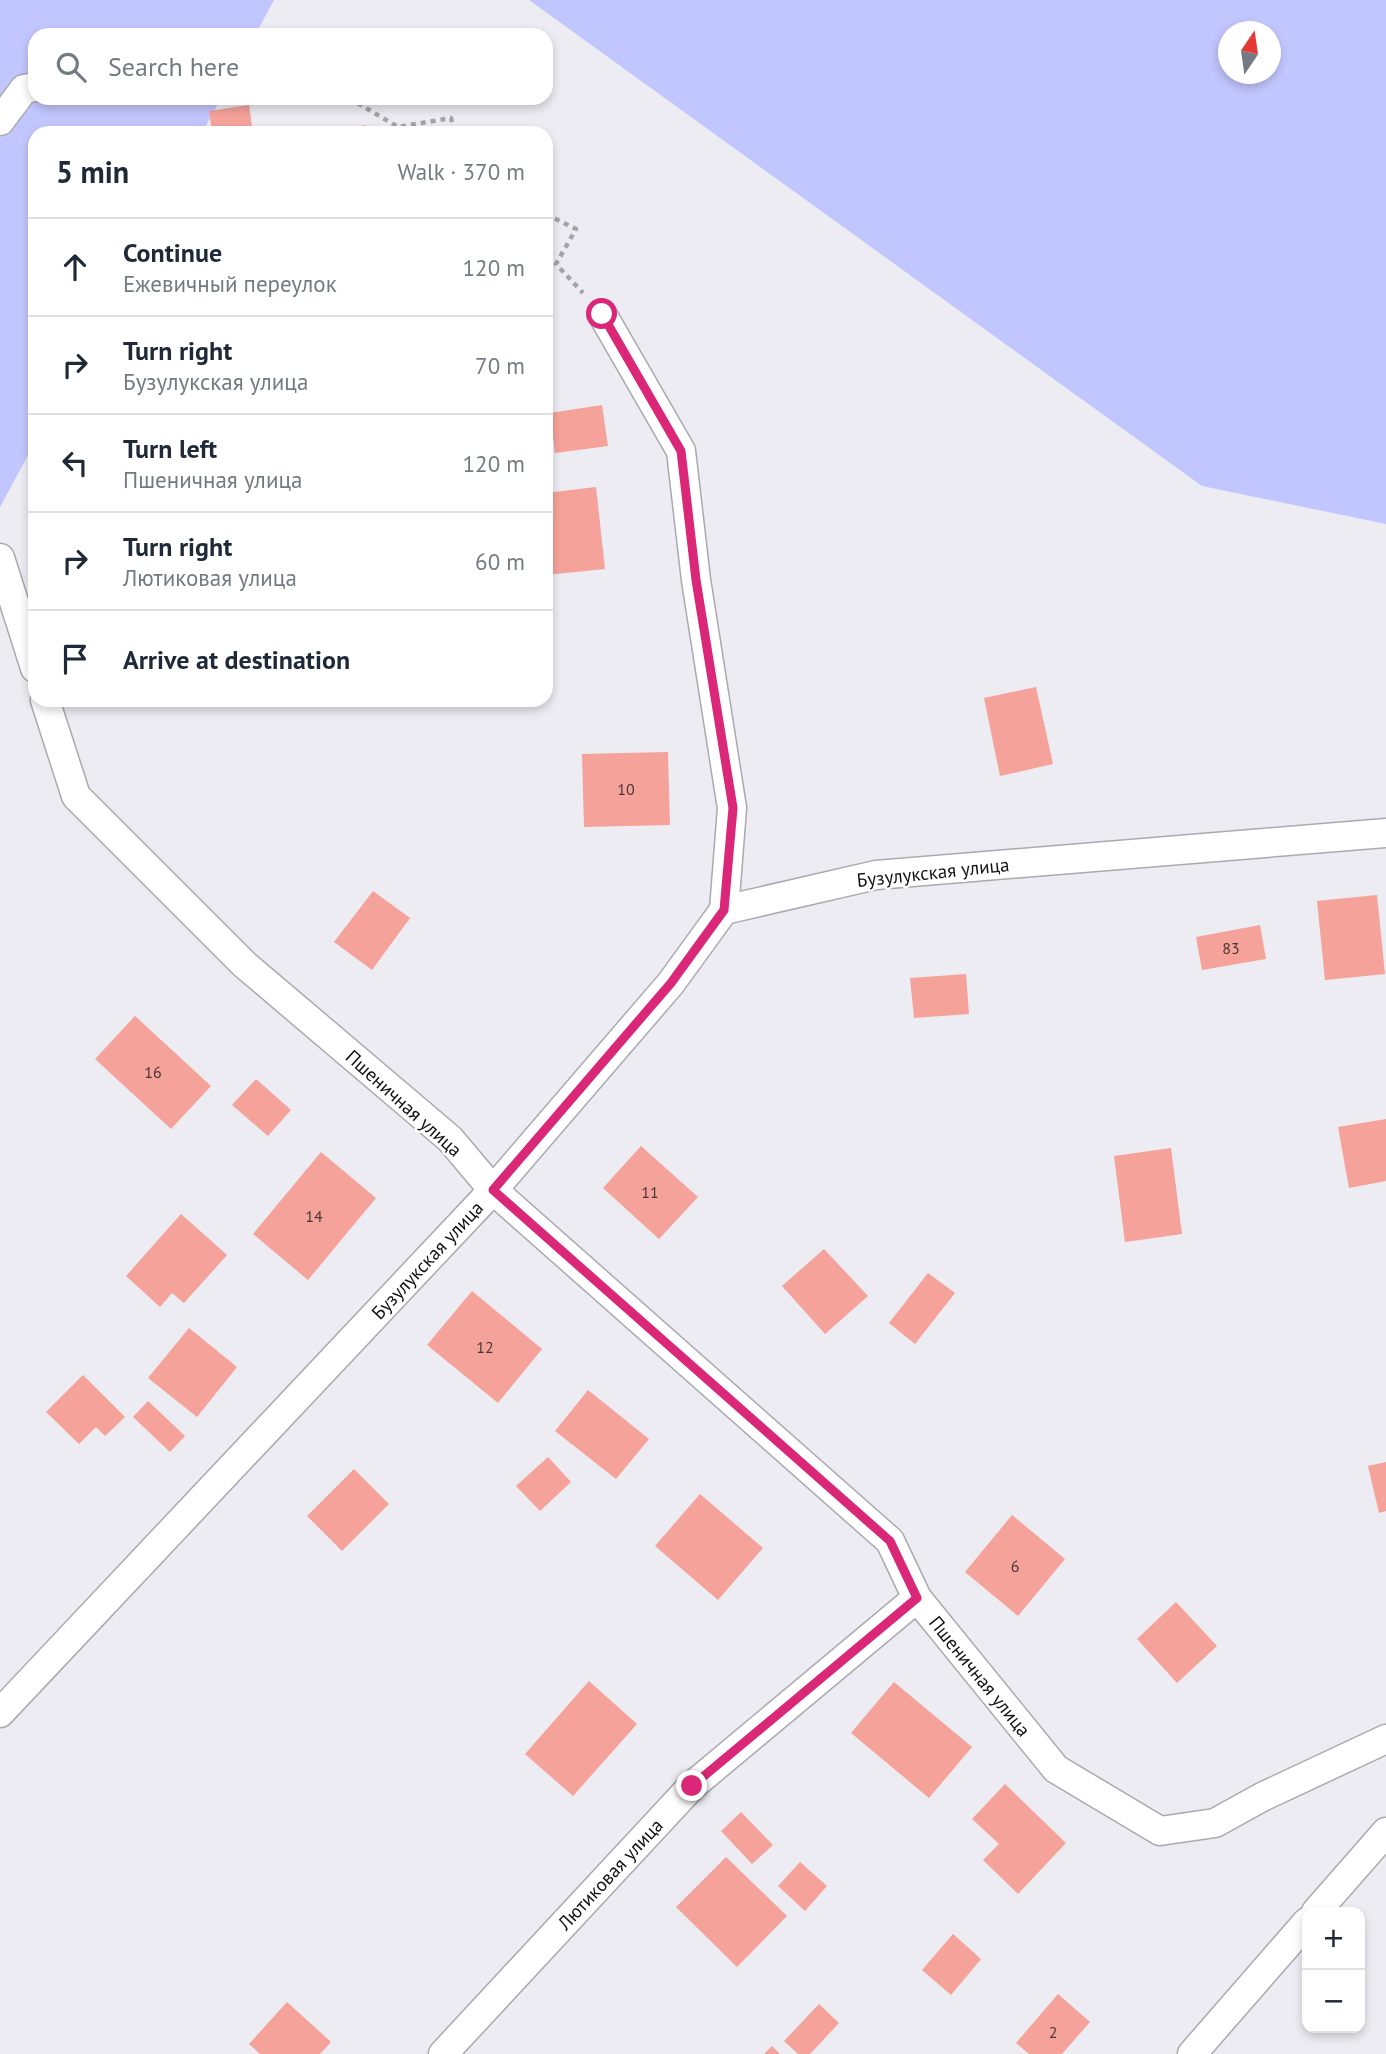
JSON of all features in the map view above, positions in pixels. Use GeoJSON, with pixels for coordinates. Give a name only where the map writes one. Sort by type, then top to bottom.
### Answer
{"type":"FeatureCollection","features":[{"type":"Feature","properties":{"kind":"street"},"geometry":{"type":"LineString","coordinates":[[0,121],[24,89],[28,88]]}},
{"type":"Feature","properties":{"kind":"street"},"geometry":{"type":"LineString","coordinates":[[602,314],[681,451],[696,580],[733,808],[724,910]]}},
{"type":"Feature","properties":{"kind":"street"},"geometry":{"type":"LineString","coordinates":[[0,558],[28,646]]}},
{"type":"Feature","properties":{"kind":"street","name":"Пшеничная улица"},"geometry":{"type":"LineString","coordinates":[[47,707],[76,796],[244,964],[450,1139],[493,1190],[890,1541],[917,1598],[1056,1769],[1160,1831],[1215,1823],[1262,1797],[1386,1739]]}},
{"type":"Feature","properties":{"kind":"street","name":"Бузулукская улица"},"geometry":{"type":"LineString","coordinates":[[0,1713],[493,1190],[671,983],[724,910],[876,875],[1386,833]]}},
{"type":"Feature","properties":{"kind":"street","name":"Лютиковая улица"},"geometry":{"type":"LineString","coordinates":[[443,2054],[692,1786],[917,1598]]}},
{"type":"Feature","properties":{"kind":"street"},"geometry":{"type":"LineString","coordinates":[[1320,1907],[1386,1832]]}},
{"type":"Feature","properties":{"kind":"street"},"geometry":{"type":"LineString","coordinates":[[1192,2054],[1302,1928]]}},
{"type":"Feature","properties":{"kind":"path"},"geometry":{"type":"LineString","coordinates":[[361,105],[396,126]]}},
{"type":"Feature","properties":{"kind":"path"},"geometry":{"type":"LineString","coordinates":[[404,126],[451,118],[453,126]]}},
{"type":"Feature","properties":{"kind":"path"},"geometry":{"type":"LineString","coordinates":[[553,218],[576,229],[556,264],[602,314]]}},
{"type":"Feature","properties":{"kind":"shaded area"},"geometry":{"type":"Polygon","coordinates":[[[0,0],[274,0],[259,28],[28,28],[28,105],[217,105],[206,126],[28,126],[28,455],[0,507],[0,0]]]}},
{"type":"Feature","properties":{"kind":"shaded area"},"geometry":{"type":"Polygon","coordinates":[[[529,0],[1386,0],[1386,524],[1202,486],[529,0]]]}},
{"type":"Feature","properties":{"kind":"building"},"geometry":{"type":"Polygon","coordinates":[[[249,105],[252,126],[211,126],[209,111],[249,105]]]}},
{"type":"Feature","properties":{"kind":"building"},"geometry":{"type":"Polygon","coordinates":[[[602,405],[608,446],[555,453],[553,413],[602,405]]]}},
{"type":"Feature","properties":{"kind":"building"},"geometry":{"type":"Polygon","coordinates":[[[596,487],[605,569],[553,574],[553,492],[596,487]]]}},
{"type":"Feature","properties":{"kind":"building"},"geometry":{"type":"Polygon","coordinates":[[[1036,687],[1053,764],[1000,776],[984,698],[1036,687]]]}},
{"type":"Feature","properties":{"kind":"building"},"geometry":{"type":"Polygon","coordinates":[[[668,752],[670,825],[584,827],[582,754],[668,752]]]}},
{"type":"Feature","properties":{"kind":"building"},"geometry":{"type":"Polygon","coordinates":[[[373,891],[410,918],[372,970],[334,942],[373,891]]]}},
{"type":"Feature","properties":{"kind":"building"},"geometry":{"type":"Polygon","coordinates":[[[1377,895],[1385,974],[1325,980],[1317,901],[1377,895]]]}},
{"type":"Feature","properties":{"kind":"building"},"geometry":{"type":"Polygon","coordinates":[[[1260,925],[1266,959],[1202,970],[1196,937],[1260,925]]]}},
{"type":"Feature","properties":{"kind":"building"},"geometry":{"type":"Polygon","coordinates":[[[966,974],[969,1014],[914,1018],[910,978],[966,974]]]}},
{"type":"Feature","properties":{"kind":"building"},"geometry":{"type":"Polygon","coordinates":[[[135,1016],[211,1086],[171,1129],[95,1059],[135,1016]]]}},
{"type":"Feature","properties":{"kind":"building"},"geometry":{"type":"Polygon","coordinates":[[[256,1079],[291,1110],[268,1136],[232,1105],[256,1079]]]}},
{"type":"Feature","properties":{"kind":"building"},"geometry":{"type":"Polygon","coordinates":[[[1386,1119],[1386,1181],[1349,1188],[1338,1127],[1386,1119]]]}},
{"type":"Feature","properties":{"kind":"building"},"geometry":{"type":"Polygon","coordinates":[[[641,1146],[698,1197],[659,1239],[603,1188],[641,1146]]]}},
{"type":"Feature","properties":{"kind":"building"},"geometry":{"type":"Polygon","coordinates":[[[1171,1148],[1182,1234],[1125,1242],[1114,1156],[1171,1148]]]}},
{"type":"Feature","properties":{"kind":"building"},"geometry":{"type":"Polygon","coordinates":[[[321,1152],[376,1198],[308,1280],[253,1234],[321,1152]]]}},
{"type":"Feature","properties":{"kind":"building"},"geometry":{"type":"Polygon","coordinates":[[[181,1214],[227,1255],[184,1303],[172,1293],[160,1307],[126,1276],[181,1214]]]}},
{"type":"Feature","properties":{"kind":"building"},"geometry":{"type":"Polygon","coordinates":[[[824,1249],[868,1296],[825,1334],[782,1286],[824,1249]]]}},
{"type":"Feature","properties":{"kind":"building"},"geometry":{"type":"Polygon","coordinates":[[[928,1273],[955,1293],[915,1344],[889,1323],[928,1273]]]}},
{"type":"Feature","properties":{"kind":"building"},"geometry":{"type":"Polygon","coordinates":[[[472,1291],[542,1349],[498,1403],[427,1345],[472,1291]]]}},
{"type":"Feature","properties":{"kind":"building"},"geometry":{"type":"Polygon","coordinates":[[[189,1328],[237,1367],[197,1417],[148,1378],[189,1328]]]}},
{"type":"Feature","properties":{"kind":"building"},"geometry":{"type":"Polygon","coordinates":[[[83,1375],[125,1417],[105,1436],[96,1427],[79,1444],[46,1412],[83,1375]]]}},
{"type":"Feature","properties":{"kind":"building"},"geometry":{"type":"Polygon","coordinates":[[[588,1390],[649,1439],[616,1479],[555,1431],[588,1390]]]}},
{"type":"Feature","properties":{"kind":"building"},"geometry":{"type":"Polygon","coordinates":[[[148,1401],[185,1436],[170,1452],[133,1417],[148,1401]]]}},
{"type":"Feature","properties":{"kind":"building"},"geometry":{"type":"Polygon","coordinates":[[[548,1457],[571,1482],[540,1511],[516,1486],[548,1457]]]}},
{"type":"Feature","properties":{"kind":"building"},"geometry":{"type":"Polygon","coordinates":[[[1386,1462],[1386,1511],[1379,1513],[1368,1466],[1386,1462]]]}},
{"type":"Feature","properties":{"kind":"building"},"geometry":{"type":"Polygon","coordinates":[[[354,1469],[389,1504],[342,1551],[307,1516],[354,1469]]]}},
{"type":"Feature","properties":{"kind":"building"},"geometry":{"type":"Polygon","coordinates":[[[700,1494],[763,1548],[718,1600],[655,1546],[700,1494]]]}},
{"type":"Feature","properties":{"kind":"building"},"geometry":{"type":"Polygon","coordinates":[[[1012,1515],[1065,1559],[1018,1616],[965,1572],[1012,1515]]]}},
{"type":"Feature","properties":{"kind":"building"},"geometry":{"type":"Polygon","coordinates":[[[1176,1602],[1217,1646],[1177,1683],[1137,1639],[1176,1602]]]}},
{"type":"Feature","properties":{"kind":"building"},"geometry":{"type":"Polygon","coordinates":[[[589,1681],[637,1724],[573,1796],[525,1754],[589,1681]]]}},
{"type":"Feature","properties":{"kind":"building"},"geometry":{"type":"Polygon","coordinates":[[[894,1682],[972,1747],[929,1798],[851,1733],[894,1682]]]}},
{"type":"Feature","properties":{"kind":"building"},"geometry":{"type":"Polygon","coordinates":[[[1005,1784],[1066,1843],[1018,1894],[983,1860],[999,1844],[972,1819],[1005,1784]]]}},
{"type":"Feature","properties":{"kind":"building"},"geometry":{"type":"Polygon","coordinates":[[[741,1812],[773,1845],[752,1864],[721,1831],[741,1812]]]}},
{"type":"Feature","properties":{"kind":"building"},"geometry":{"type":"Polygon","coordinates":[[[726,1857],[787,1916],[737,1967],[676,1907],[726,1857]]]}},
{"type":"Feature","properties":{"kind":"building"},"geometry":{"type":"Polygon","coordinates":[[[800,1862],[827,1886],[805,1911],[778,1886],[800,1862]]]}},
{"type":"Feature","properties":{"kind":"building"},"geometry":{"type":"Polygon","coordinates":[[[953,1934],[981,1959],[951,1995],[922,1970],[953,1934]]]}},
{"type":"Feature","properties":{"kind":"building"},"geometry":{"type":"Polygon","coordinates":[[[1058,1994],[1090,2022],[1062,2054],[1029,2054],[1016,2043],[1058,1994]]]}},
{"type":"Feature","properties":{"kind":"building"},"geometry":{"type":"Polygon","coordinates":[[[287,2002],[331,2042],[320,2054],[260,2054],[249,2044],[287,2002]]]}},
{"type":"Feature","properties":{"kind":"building"},"geometry":{"type":"Polygon","coordinates":[[[819,2004],[839,2023],[810,2054],[798,2054],[784,2041],[819,2004]]]}},
{"type":"Feature","properties":{"kind":"building"},"geometry":{"type":"Polygon","coordinates":[[[772,2046],[780,2054],[764,2054],[772,2046]]]}},
{"type":"Feature","properties":{"kind":"route"},"geometry":{"type":"LineString","coordinates":[[602,314],[681,451],[696,580],[733,808],[724,910],[671,983],[493,1190],[890,1541],[917,1598],[692,1786]]}}]}
